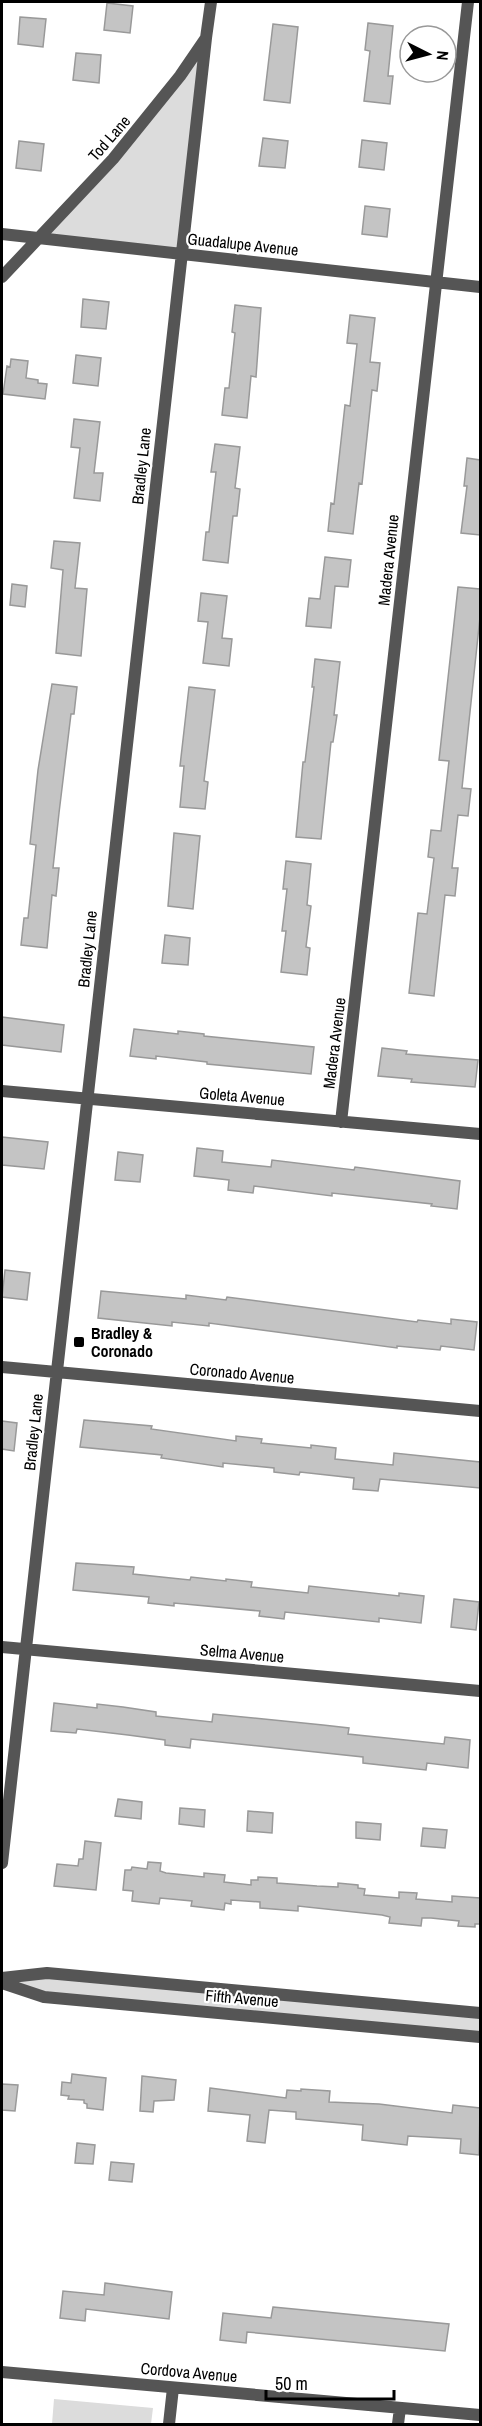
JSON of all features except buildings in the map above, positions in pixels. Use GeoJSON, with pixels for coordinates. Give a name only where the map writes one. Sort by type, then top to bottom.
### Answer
{"type":"FeatureCollection","features":[{"type":"Feature","properties":{"kind":"street","name":"Tod Lane"},"geometry":{"type":"LineString","coordinates":[[2,277],[37,238],[81,195],[154,111],[206,38],[211,2]]}},
{"type":"Feature","properties":{"kind":"street","name":"Madera Avenue"},"geometry":{"type":"LineString","coordinates":[[341,1122],[468,2]]}},
{"type":"Feature","properties":{"kind":"street","name":"Bradley Lane"},"geometry":{"type":"LineString","coordinates":[[2,1863],[206,38]]}},
{"type":"Feature","properties":{"kind":"street","name":"Guadalupe Avenue"},"geometry":{"type":"LineString","coordinates":[[2,234],[480,286]]}},
{"type":"Feature","properties":{"kind":"street","name":"Goleta Avenue"},"geometry":{"type":"LineString","coordinates":[[2,1091],[480,1134]]}},
{"type":"Feature","properties":{"kind":"street","name":"Coronado Avenue"},"geometry":{"type":"LineString","coordinates":[[2,1367],[480,1411]]}},
{"type":"Feature","properties":{"kind":"street","name":"Selma Avenue"},"geometry":{"type":"LineString","coordinates":[[2,1647],[480,1691]]}},
{"type":"Feature","properties":{"kind":"street","name":"Fifth Avenue"},"geometry":{"type":"LineString","coordinates":[[2,1978],[47,1973],[480,2013]]}},
{"type":"Feature","properties":{"kind":"street","name":"Fifth Avenue"},"geometry":{"type":"LineString","coordinates":[[2,1983],[44,1997],[480,2037]]}},
{"type":"Feature","properties":{"kind":"street","name":"Cordova Avenue"},"geometry":{"type":"LineString","coordinates":[[2,2372],[480,2415]]}},
{"type":"Feature","properties":{"kind":"street"},"geometry":{"type":"LineString","coordinates":[[169,2424],[173,2388]]}},
{"type":"Feature","properties":{"kind":"street"},"geometry":{"type":"LineString","coordinates":[[398,2424],[400,2408]]}},
{"type":"Feature","properties":{"kind":"shaded area"},"geometry":{"type":"Polygon","coordinates":[[[206,38],[182,254],[37,238],[81,195],[206,38]]]}},
{"type":"Feature","properties":{"kind":"shaded area"},"geometry":{"type":"Polygon","coordinates":[[[47,1973],[480,2013],[480,2037],[44,1997],[2,1978],[47,1973]]]}},
{"type":"Feature","properties":{"kind":"shaded area"},"geometry":{"type":"Polygon","coordinates":[[[54,2399],[153,2408],[151,2424],[52,2424],[54,2399]]]}},
{"type":"Feature","properties":{"kind":"place","name":"Bradley & Coronado"},"geometry":{"type":"Point","coordinates":[79,1342]}}]}
